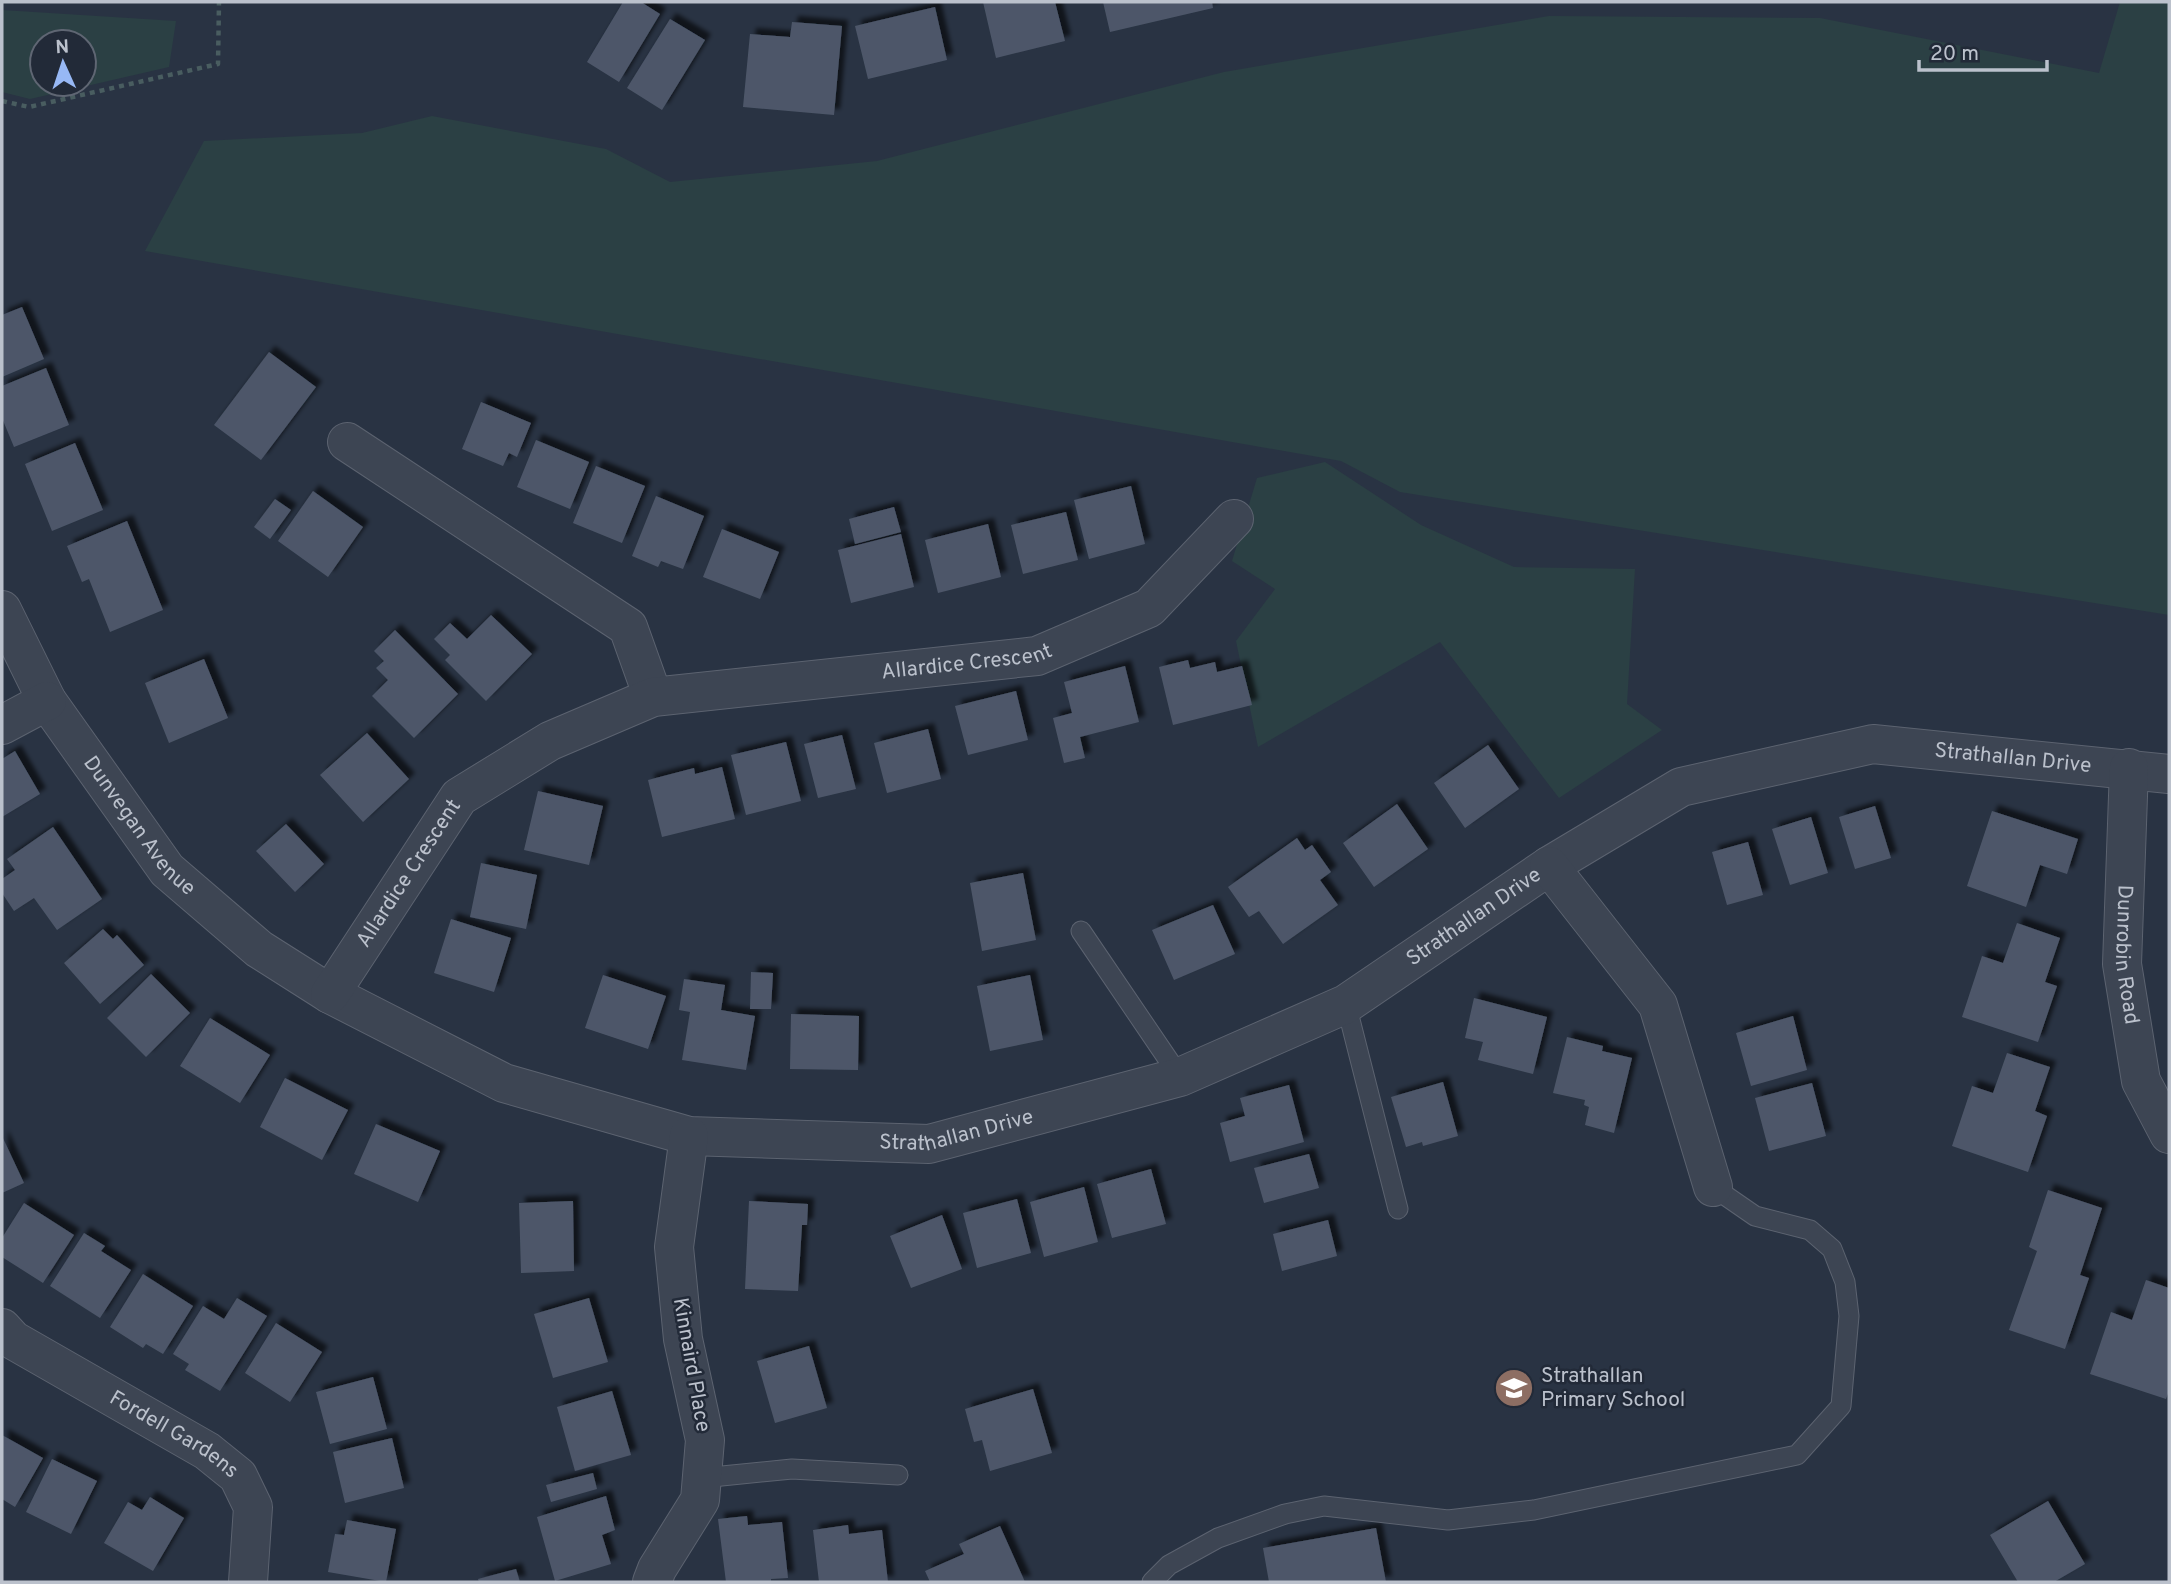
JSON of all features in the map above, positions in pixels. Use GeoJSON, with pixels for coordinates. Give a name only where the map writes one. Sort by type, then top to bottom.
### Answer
{"type":"FeatureCollection","features":[{"type":"Feature","properties":{"kind":"street"},"geometry":{"type":"LineString","coordinates":[[348,443],[628,627],[653,698]]}},
{"type":"Feature","properties":{"kind":"street","name":"Allardice Crescent"},"geometry":{"type":"LineString","coordinates":[[330,994],[459,797],[550,741],[653,698],[1037,656],[1149,608],[1234,519]]}},
{"type":"Feature","properties":{"kind":"street","name":"Dunvegan Avenue"},"geometry":{"type":"LineString","coordinates":[[2,610],[47,701],[167,870],[259,949],[330,994]]}},
{"type":"Feature","properties":{"kind":"street"},"geometry":{"type":"LineString","coordinates":[[2,725],[47,701]]}},
{"type":"Feature","properties":{"kind":"street","name":"Strathallan Drive"},"geometry":{"type":"LineString","coordinates":[[330,994],[504,1083],[689,1136],[929,1144],[1180,1077],[1346,1004],[1549,866],[1681,787],[1873,744],[2169,774]]}},
{"type":"Feature","properties":{"kind":"street","name":"Dunrobin Road"},"geometry":{"type":"LineString","coordinates":[[2129,768],[2122,964],[2141,1081],[2169,1134]]}},
{"type":"Feature","properties":{"kind":"street","name":"Strathallan Drive"},"geometry":{"type":"LineString","coordinates":[[1549,866],[1658,1005],[1713,1187]]}},
{"type":"Feature","properties":{"kind":"street","name":"Kinnaird Place"},"geometry":{"type":"LineString","coordinates":[[652,1582],[657,1569],[700,1500],[702,1478],[705,1440],[683,1339],[674,1247],[689,1136]]}},
{"type":"Feature","properties":{"kind":"street","name":"Fordell Gardens"},"geometry":{"type":"LineString","coordinates":[[5,1342],[207,1451],[237,1476],[253,1507],[248,1582]]}},
{"type":"Feature","properties":{"kind":"lane"},"geometry":{"type":"LineString","coordinates":[[1081,931],[1180,1077]]}},
{"type":"Feature","properties":{"kind":"lane"},"geometry":{"type":"LineString","coordinates":[[1346,1004],[1398,1209]]}},
{"type":"Feature","properties":{"kind":"lane"},"geometry":{"type":"LineString","coordinates":[[1152,1582],[1168,1565],[1218,1538],[1298,1511],[1324,1506],[1448,1520],[1534,1510],[1797,1455],[1841,1406],[1849,1316],[1845,1282],[1832,1249],[1810,1230],[1755,1216],[1713,1187]]}},
{"type":"Feature","properties":{"kind":"lane"},"geometry":{"type":"LineString","coordinates":[[702,1478],[792,1469],[898,1475]]}},
{"type":"Feature","properties":{"kind":"path"},"geometry":{"type":"LineString","coordinates":[[2,101],[29,107],[218,64],[219,2]]}},
{"type":"Feature","properties":{"kind":"green space"},"geometry":{"type":"Polygon","coordinates":[[[2120,2],[2169,2],[2169,615],[1400,492],[1341,461],[145,251],[204,141],[362,133],[432,116],[606,149],[670,182],[877,161],[1224,72],[1549,16],[1820,18],[2099,73],[2120,2]]]}},
{"type":"Feature","properties":{"kind":"green space"},"geometry":{"type":"Polygon","coordinates":[[[2,10],[176,21],[169,67],[98,83],[98,28],[28,28],[28,98],[34,98],[30,99],[2,92],[2,10]]]}},
{"type":"Feature","properties":{"kind":"green space"},"geometry":{"type":"Polygon","coordinates":[[[1325,462],[1421,525],[1514,567],[1635,569],[1627,704],[1662,730],[1559,798],[1440,642],[1258,747],[1236,641],[1275,589],[1232,561],[1257,478],[1325,462]]]}},
{"type":"Feature","properties":{"kind":"building"},"geometry":{"type":"Polygon","coordinates":[[[623,2],[641,2],[660,14],[619,82],[587,62],[623,2]]]}},
{"type":"Feature","properties":{"kind":"building"},"geometry":{"type":"Polygon","coordinates":[[[983,2],[1055,2],[1065,41],[996,58],[983,2]]]}},
{"type":"Feature","properties":{"kind":"building"},"geometry":{"type":"Polygon","coordinates":[[[1103,2],[1212,2],[1213,8],[1110,32],[1103,2]]]}},
{"type":"Feature","properties":{"kind":"building"},"geometry":{"type":"Polygon","coordinates":[[[935,7],[947,60],[868,79],[855,26],[935,7]]]}},
{"type":"Feature","properties":{"kind":"building"},"geometry":{"type":"Polygon","coordinates":[[[670,19],[705,40],[662,110],[627,88],[670,19]]]}},
{"type":"Feature","properties":{"kind":"building"},"geometry":{"type":"Polygon","coordinates":[[[792,22],[842,26],[834,115],[743,107],[750,34],[790,37],[792,22]]]}},
{"type":"Feature","properties":{"kind":"building"},"geometry":{"type":"Polygon","coordinates":[[[22,307],[44,359],[2,377],[2,315],[22,307]]]}},
{"type":"Feature","properties":{"kind":"building"},"geometry":{"type":"Polygon","coordinates":[[[269,352],[316,387],[261,460],[214,425],[269,352]]]}},
{"type":"Feature","properties":{"kind":"building"},"geometry":{"type":"Polygon","coordinates":[[[46,368],[69,425],[14,447],[2,418],[2,386],[46,368]]]}},
{"type":"Feature","properties":{"kind":"building"},"geometry":{"type":"Polygon","coordinates":[[[481,402],[531,423],[517,457],[509,453],[503,466],[462,449],[481,402]]]}},
{"type":"Feature","properties":{"kind":"building"},"geometry":{"type":"Polygon","coordinates":[[[536,440],[589,462],[570,509],[517,487],[536,440]]]}},
{"type":"Feature","properties":{"kind":"building"},"geometry":{"type":"Polygon","coordinates":[[[75,443],[103,510],[52,531],[25,464],[75,443]]]}},
{"type":"Feature","properties":{"kind":"building"},"geometry":{"type":"Polygon","coordinates":[[[596,466],[645,486],[622,543],[573,523],[596,466]]]}},
{"type":"Feature","properties":{"kind":"building"},"geometry":{"type":"Polygon","coordinates":[[[1131,486],[1145,544],[1089,559],[1074,500],[1131,486]]]}},
{"type":"Feature","properties":{"kind":"building"},"geometry":{"type":"Polygon","coordinates":[[[313,491],[363,527],[328,577],[278,541],[313,491]]]}},
{"type":"Feature","properties":{"kind":"building"},"geometry":{"type":"Polygon","coordinates":[[[656,496],[704,516],[683,569],[661,561],[658,567],[632,556],[656,496]]]}},
{"type":"Feature","properties":{"kind":"building"},"geometry":{"type":"Polygon","coordinates":[[[275,499],[291,510],[270,539],[254,527],[275,499]]]}},
{"type":"Feature","properties":{"kind":"building"},"geometry":{"type":"Polygon","coordinates":[[[894,507],[901,532],[855,544],[849,519],[894,507]]]}},
{"type":"Feature","properties":{"kind":"building"},"geometry":{"type":"Polygon","coordinates":[[[1066,512],[1078,560],[1023,574],[1011,525],[1066,512]]]}},
{"type":"Feature","properties":{"kind":"building"},"geometry":{"type":"Polygon","coordinates":[[[127,521],[163,610],[110,632],[89,579],[82,582],[67,546],[127,521]]]}},
{"type":"Feature","properties":{"kind":"building"},"geometry":{"type":"Polygon","coordinates":[[[988,524],[1001,577],[938,593],[925,540],[988,524]]]}},
{"type":"Feature","properties":{"kind":"building"},"geometry":{"type":"Polygon","coordinates":[[[722,529],[779,552],[760,599],[703,577],[722,529]]]}},
{"type":"Feature","properties":{"kind":"building"},"geometry":{"type":"Polygon","coordinates":[[[901,534],[914,587],[851,603],[838,550],[901,534]]]}},
{"type":"Feature","properties":{"kind":"building"},"geometry":{"type":"Polygon","coordinates":[[[491,615],[532,654],[486,701],[445,660],[450,655],[434,639],[450,623],[467,639],[491,615]]]}},
{"type":"Feature","properties":{"kind":"building"},"geometry":{"type":"Polygon","coordinates":[[[395,630],[458,694],[414,738],[372,696],[388,680],[376,668],[384,661],[374,651],[395,630]]]}},
{"type":"Feature","properties":{"kind":"building"},"geometry":{"type":"Polygon","coordinates":[[[204,659],[228,718],[169,743],[145,683],[204,659]]]}},
{"type":"Feature","properties":{"kind":"building"},"geometry":{"type":"Polygon","coordinates":[[[1188,660],[1190,668],[1215,662],[1217,672],[1242,666],[1252,705],[1173,725],[1159,667],[1188,660]]]}},
{"type":"Feature","properties":{"kind":"building"},"geometry":{"type":"Polygon","coordinates":[[[1125,666],[1139,722],[1080,737],[1085,758],[1064,763],[1053,718],[1072,713],[1064,682],[1125,666]]]}},
{"type":"Feature","properties":{"kind":"building"},"geometry":{"type":"Polygon","coordinates":[[[1016,691],[1028,740],[968,755],[955,706],[1016,691]]]}},
{"type":"Feature","properties":{"kind":"building"},"geometry":{"type":"Polygon","coordinates":[[[928,729],[941,779],[887,793],[874,743],[928,729]]]}},
{"type":"Feature","properties":{"kind":"building"},"geometry":{"type":"Polygon","coordinates":[[[367,733],[409,779],[363,822],[320,775],[367,733]]]}},
{"type":"Feature","properties":{"kind":"building"},"geometry":{"type":"Polygon","coordinates":[[[842,735],[856,789],[818,798],[804,744],[842,735]]]}},
{"type":"Feature","properties":{"kind":"building"},"geometry":{"type":"Polygon","coordinates":[[[786,742],[801,801],[746,815],[731,755],[786,742]]]}},
{"type":"Feature","properties":{"kind":"building"},"geometry":{"type":"Polygon","coordinates":[[[1488,745],[1519,789],[1465,828],[1434,783],[1488,745]]]}},
{"type":"Feature","properties":{"kind":"building"},"geometry":{"type":"Polygon","coordinates":[[[15,751],[40,794],[2,817],[2,759],[15,751]]]}},
{"type":"Feature","properties":{"kind":"building"},"geometry":{"type":"Polygon","coordinates":[[[722,767],[735,819],[662,837],[648,780],[694,768],[695,774],[722,767]]]}},
{"type":"Feature","properties":{"kind":"building"},"geometry":{"type":"Polygon","coordinates":[[[538,791],[603,806],[589,865],[524,850],[538,791]]]}},
{"type":"Feature","properties":{"kind":"building"},"geometry":{"type":"Polygon","coordinates":[[[1397,804],[1428,849],[1374,887],[1343,843],[1397,804]]]}},
{"type":"Feature","properties":{"kind":"building"},"geometry":{"type":"Polygon","coordinates":[[[1875,806],[1891,858],[1855,869],[1839,817],[1875,806]]]}},
{"type":"Feature","properties":{"kind":"building"},"geometry":{"type":"Polygon","coordinates":[[[1992,811],[2078,839],[2067,874],[2040,865],[2026,907],[1967,886],[1992,811]]]}},
{"type":"Feature","properties":{"kind":"building"},"geometry":{"type":"Polygon","coordinates":[[[1811,817],[1828,873],[1790,885],[1772,829],[1811,817]]]}},
{"type":"Feature","properties":{"kind":"building"},"geometry":{"type":"Polygon","coordinates":[[[286,824],[324,864],[295,892],[256,851],[286,824]]]}},
{"type":"Feature","properties":{"kind":"building"},"geometry":{"type":"Polygon","coordinates":[[[53,827],[102,899],[57,930],[34,898],[14,911],[2,893],[2,879],[15,870],[7,859],[53,827]]]}},
{"type":"Feature","properties":{"kind":"building"},"geometry":{"type":"Polygon","coordinates":[[[1297,838],[1305,850],[1312,845],[1331,872],[1320,880],[1338,905],[1283,944],[1259,911],[1249,917],[1228,887],[1297,838]]]}},
{"type":"Feature","properties":{"kind":"building"},"geometry":{"type":"Polygon","coordinates":[[[1748,842],[1763,895],[1727,905],[1712,852],[1748,842]]]}},
{"type":"Feature","properties":{"kind":"building"},"geometry":{"type":"Polygon","coordinates":[[[481,863],[537,875],[526,929],[470,917],[481,863]]]}},
{"type":"Feature","properties":{"kind":"building"},"geometry":{"type":"Polygon","coordinates":[[[1023,873],[1036,940],[982,951],[970,883],[1023,873]]]}},
{"type":"Feature","properties":{"kind":"building"},"geometry":{"type":"Polygon","coordinates":[[[1213,905],[1235,954],[1174,980],[1152,930],[1213,905]]]}},
{"type":"Feature","properties":{"kind":"building"},"geometry":{"type":"Polygon","coordinates":[[[451,919],[511,938],[494,992],[434,973],[451,919]]]}},
{"type":"Feature","properties":{"kind":"building"},"geometry":{"type":"Polygon","coordinates":[[[2017,923],[2060,938],[2045,982],[2057,986],[2038,1042],[1962,1017],[1982,956],[2003,963],[2017,923]]]}},
{"type":"Feature","properties":{"kind":"building"},"geometry":{"type":"Polygon","coordinates":[[[103,929],[113,939],[117,935],[144,965],[100,1004],[64,963],[103,929]]]}},
{"type":"Feature","properties":{"kind":"building"},"geometry":{"type":"Polygon","coordinates":[[[751,972],[773,973],[771,1009],[750,1009],[751,972]]]}},
{"type":"Feature","properties":{"kind":"building"},"geometry":{"type":"Polygon","coordinates":[[[151,974],[190,1013],[146,1057],[107,1018],[151,974]]]}},
{"type":"Feature","properties":{"kind":"building"},"geometry":{"type":"Polygon","coordinates":[[[603,975],[666,996],[648,1049],[585,1028],[603,975]]]}},
{"type":"Feature","properties":{"kind":"building"},"geometry":{"type":"Polygon","coordinates":[[[1030,975],[1043,1040],[990,1051],[977,986],[1030,975]]]}},
{"type":"Feature","properties":{"kind":"building"},"geometry":{"type":"Polygon","coordinates":[[[684,979],[725,985],[721,1010],[755,1016],[746,1070],[682,1060],[690,1012],[679,1010],[684,979]]]}},
{"type":"Feature","properties":{"kind":"building"},"geometry":{"type":"Polygon","coordinates":[[[1474,998],[1547,1017],[1533,1074],[1478,1060],[1483,1042],[1465,1038],[1474,998]]]}},
{"type":"Feature","properties":{"kind":"building"},"geometry":{"type":"Polygon","coordinates":[[[791,1014],[859,1016],[858,1070],[790,1069],[791,1014]]]}},
{"type":"Feature","properties":{"kind":"building"},"geometry":{"type":"Polygon","coordinates":[[[1793,1016],[1807,1070],[1751,1086],[1736,1033],[1793,1016]]]}},
{"type":"Feature","properties":{"kind":"building"},"geometry":{"type":"Polygon","coordinates":[[[210,1018],[270,1055],[240,1103],[180,1066],[210,1018]]]}},
{"type":"Feature","properties":{"kind":"building"},"geometry":{"type":"Polygon","coordinates":[[[1567,1037],[1603,1046],[1602,1051],[1632,1058],[1614,1133],[1585,1125],[1589,1107],[1584,1105],[1585,1100],[1553,1093],[1567,1037]]]}},
{"type":"Feature","properties":{"kind":"building"},"geometry":{"type":"Polygon","coordinates":[[[2007,1053],[2050,1067],[2035,1111],[2047,1116],[2028,1172],[1952,1146],[1972,1086],[1993,1093],[2007,1053]]]}},
{"type":"Feature","properties":{"kind":"building"},"geometry":{"type":"Polygon","coordinates":[[[285,1078],[348,1110],[322,1160],[260,1127],[285,1078]]]}},
{"type":"Feature","properties":{"kind":"building"},"geometry":{"type":"Polygon","coordinates":[[[1443,1082],[1458,1136],[1423,1146],[1422,1142],[1406,1147],[1391,1097],[1443,1082]]]}},
{"type":"Feature","properties":{"kind":"building"},"geometry":{"type":"Polygon","coordinates":[[[1812,1083],[1826,1136],[1769,1151],[1755,1098],[1812,1083]]]}},
{"type":"Feature","properties":{"kind":"building"},"geometry":{"type":"Polygon","coordinates":[[[1289,1085],[1304,1142],[1230,1162],[1220,1123],[1245,1116],[1240,1098],[1289,1085]]]}},
{"type":"Feature","properties":{"kind":"building"},"geometry":{"type":"Polygon","coordinates":[[[376,1124],[440,1151],[418,1202],[354,1174],[376,1124]]]}},
{"type":"Feature","properties":{"kind":"building"},"geometry":{"type":"Polygon","coordinates":[[[2,1136],[24,1183],[2,1193],[2,1136]]]}},
{"type":"Feature","properties":{"kind":"building"},"geometry":{"type":"Polygon","coordinates":[[[1309,1154],[1319,1188],[1264,1203],[1254,1168],[1309,1154]]]}},
{"type":"Feature","properties":{"kind":"building"},"geometry":{"type":"Polygon","coordinates":[[[1151,1169],[1166,1224],[1112,1238],[1097,1184],[1151,1169]]]}},
{"type":"Feature","properties":{"kind":"building"},"geometry":{"type":"Polygon","coordinates":[[[1084,1187],[1098,1242],[1044,1257],[1030,1202],[1084,1187]]]}},
{"type":"Feature","properties":{"kind":"building"},"geometry":{"type":"Polygon","coordinates":[[[2048,1190],[2102,1208],[2080,1275],[2089,1278],[2065,1349],[2009,1330],[2037,1251],[2029,1247],[2048,1190]]]}},
{"type":"Feature","properties":{"kind":"building"},"geometry":{"type":"Polygon","coordinates":[[[1017,1199],[1031,1253],[977,1268],[963,1213],[1017,1199]]]}},
{"type":"Feature","properties":{"kind":"building"},"geometry":{"type":"Polygon","coordinates":[[[573,1201],[574,1271],[521,1273],[519,1203],[573,1201]]]}},
{"type":"Feature","properties":{"kind":"building"},"geometry":{"type":"Polygon","coordinates":[[[749,1201],[808,1204],[807,1225],[802,1225],[798,1291],[745,1289],[749,1201]]]}},
{"type":"Feature","properties":{"kind":"building"},"geometry":{"type":"Polygon","coordinates":[[[24,1203],[74,1235],[43,1283],[2,1257],[2,1238],[24,1203]]]}},
{"type":"Feature","properties":{"kind":"building"},"geometry":{"type":"Polygon","coordinates":[[[942,1215],[962,1269],[911,1288],[890,1236],[942,1215]]]}},
{"type":"Feature","properties":{"kind":"building"},"geometry":{"type":"Polygon","coordinates":[[[1328,1220],[1337,1256],[1282,1271],[1273,1234],[1328,1220]]]}},
{"type":"Feature","properties":{"kind":"building"},"geometry":{"type":"Polygon","coordinates":[[[84,1233],[105,1246],[101,1251],[131,1270],[100,1318],[50,1286],[84,1233]]]}},
{"type":"Feature","properties":{"kind":"building"},"geometry":{"type":"Polygon","coordinates":[[[143,1274],[193,1306],[163,1354],[146,1344],[143,1348],[110,1327],[143,1274]]]}},
{"type":"Feature","properties":{"kind":"building"},"geometry":{"type":"Polygon","coordinates":[[[2146,1280],[2169,1288],[2169,1391],[2166,1399],[2090,1374],[2111,1312],[2132,1320],[2146,1280]]]}},
{"type":"Feature","properties":{"kind":"building"},"geometry":{"type":"Polygon","coordinates":[[[237,1298],[267,1316],[220,1391],[185,1370],[189,1364],[173,1354],[203,1306],[224,1319],[237,1298]]]}},
{"type":"Feature","properties":{"kind":"building"},"geometry":{"type":"Polygon","coordinates":[[[589,1298],[608,1362],[553,1378],[534,1314],[589,1298]]]}},
{"type":"Feature","properties":{"kind":"building"},"geometry":{"type":"Polygon","coordinates":[[[276,1323],[322,1352],[290,1402],[245,1373],[276,1323]]]}},
{"type":"Feature","properties":{"kind":"building"},"geometry":{"type":"Polygon","coordinates":[[[809,1346],[827,1408],[775,1423],[757,1361],[809,1346]]]}},
{"type":"Feature","properties":{"kind":"building"},"geometry":{"type":"Polygon","coordinates":[[[373,1377],[387,1429],[330,1444],[316,1392],[373,1377]]]}},
{"type":"Feature","properties":{"kind":"building"},"geometry":{"type":"Polygon","coordinates":[[[1033,1389],[1052,1453],[990,1471],[982,1440],[974,1442],[965,1409],[1033,1389]]]}},
{"type":"Feature","properties":{"kind":"building"},"geometry":{"type":"Polygon","coordinates":[[[612,1391],[631,1455],[575,1471],[557,1407],[612,1391]]]}},
{"type":"Feature","properties":{"kind":"building"},"geometry":{"type":"Polygon","coordinates":[[[2,1435],[43,1458],[15,1507],[2,1499],[2,1435]]]}},
{"type":"Feature","properties":{"kind":"building"},"geometry":{"type":"Polygon","coordinates":[[[392,1438],[404,1488],[345,1503],[333,1452],[392,1438]]]}},
{"type":"Feature","properties":{"kind":"building"},"geometry":{"type":"Polygon","coordinates":[[[52,1459],[97,1481],[71,1534],[26,1512],[52,1459]]]}},
{"type":"Feature","properties":{"kind":"building"},"geometry":{"type":"Polygon","coordinates":[[[593,1473],[597,1489],[551,1502],[546,1485],[593,1473]]]}},
{"type":"Feature","properties":{"kind":"building"},"geometry":{"type":"Polygon","coordinates":[[[606,1496],[615,1530],[602,1535],[611,1564],[555,1581],[537,1517],[606,1496]]]}},
{"type":"Feature","properties":{"kind":"building"},"geometry":{"type":"Polygon","coordinates":[[[150,1497],[184,1518],[153,1571],[104,1543],[128,1502],[142,1510],[150,1497]]]}},
{"type":"Feature","properties":{"kind":"building"},"geometry":{"type":"Polygon","coordinates":[[[2048,1501],[2085,1564],[2054,1582],[2018,1582],[1990,1535],[2048,1501]]]}},
{"type":"Feature","properties":{"kind":"building"},"geometry":{"type":"Polygon","coordinates":[[[747,1516],[748,1525],[782,1522],[788,1578],[771,1579],[771,1582],[726,1582],[718,1519],[747,1516]]]}},
{"type":"Feature","properties":{"kind":"building"},"geometry":{"type":"Polygon","coordinates":[[[347,1520],[396,1529],[386,1582],[328,1572],[335,1534],[344,1535],[347,1520]]]}},
{"type":"Feature","properties":{"kind":"building"},"geometry":{"type":"Polygon","coordinates":[[[848,1525],[849,1534],[882,1530],[888,1582],[819,1582],[813,1530],[848,1525]]]}},
{"type":"Feature","properties":{"kind":"building"},"geometry":{"type":"Polygon","coordinates":[[[1000,1526],[1025,1582],[930,1582],[925,1571],[964,1554],[959,1544],[1000,1526]]]}},
{"type":"Feature","properties":{"kind":"building"},"geometry":{"type":"Polygon","coordinates":[[[1376,1528],[1386,1582],[1269,1582],[1263,1548],[1376,1528]]]}},
{"type":"Feature","properties":{"kind":"building"},"geometry":{"type":"Polygon","coordinates":[[[516,1569],[520,1582],[479,1582],[478,1579],[516,1569]]]}},
{"type":"Feature","properties":{"kind":"place","name":"Strathallan Primary School"},"geometry":{"type":"Point","coordinates":[1514,1388]}}]}
